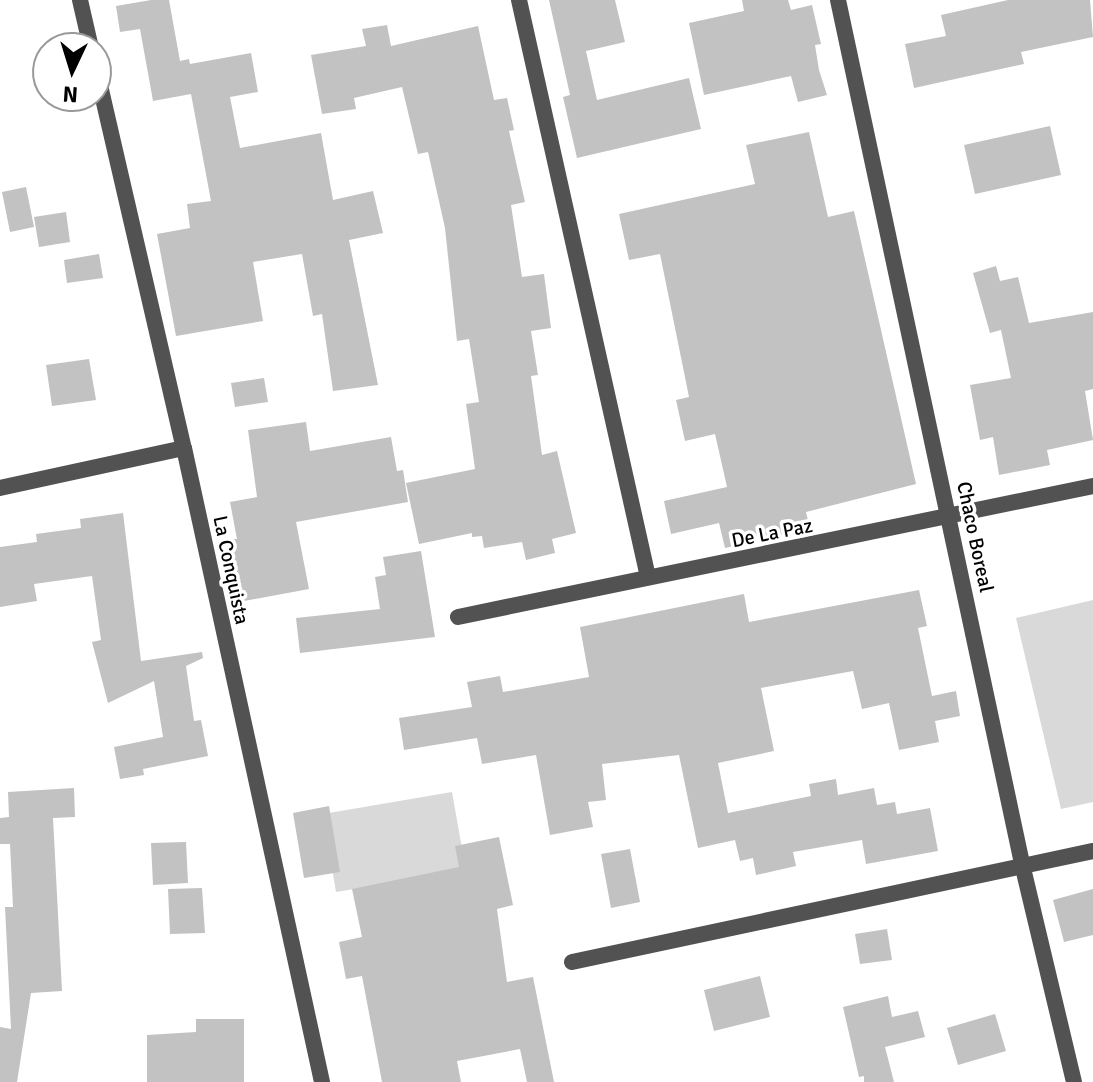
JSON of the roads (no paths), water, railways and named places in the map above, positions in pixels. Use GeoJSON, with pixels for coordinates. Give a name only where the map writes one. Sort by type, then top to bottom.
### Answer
{"type":"FeatureCollection","features":[{"type":"Feature","properties":{"kind":"street"},"geometry":{"type":"LineString","coordinates":[[80,0],[87,32]]}},
{"type":"Feature","properties":{"kind":"street"},"geometry":{"type":"LineString","coordinates":[[519,0],[648,577]]}},
{"type":"Feature","properties":{"kind":"street","name":"Chaco Boreal"},"geometry":{"type":"LineString","coordinates":[[838,0],[951,518],[1023,868],[1074,1082]]}},
{"type":"Feature","properties":{"kind":"street","name":"La Conquista"},"geometry":{"type":"LineString","coordinates":[[106,112],[184,448],[322,1082]]}},
{"type":"Feature","properties":{"kind":"street"},"geometry":{"type":"LineString","coordinates":[[0,488],[184,448]]}},
{"type":"Feature","properties":{"kind":"street","name":"De La Paz"},"geometry":{"type":"LineString","coordinates":[[458,617],[951,518],[1093,486]]}},
{"type":"Feature","properties":{"kind":"street"},"geometry":{"type":"LineString","coordinates":[[572,962],[1093,851]]}}]}
